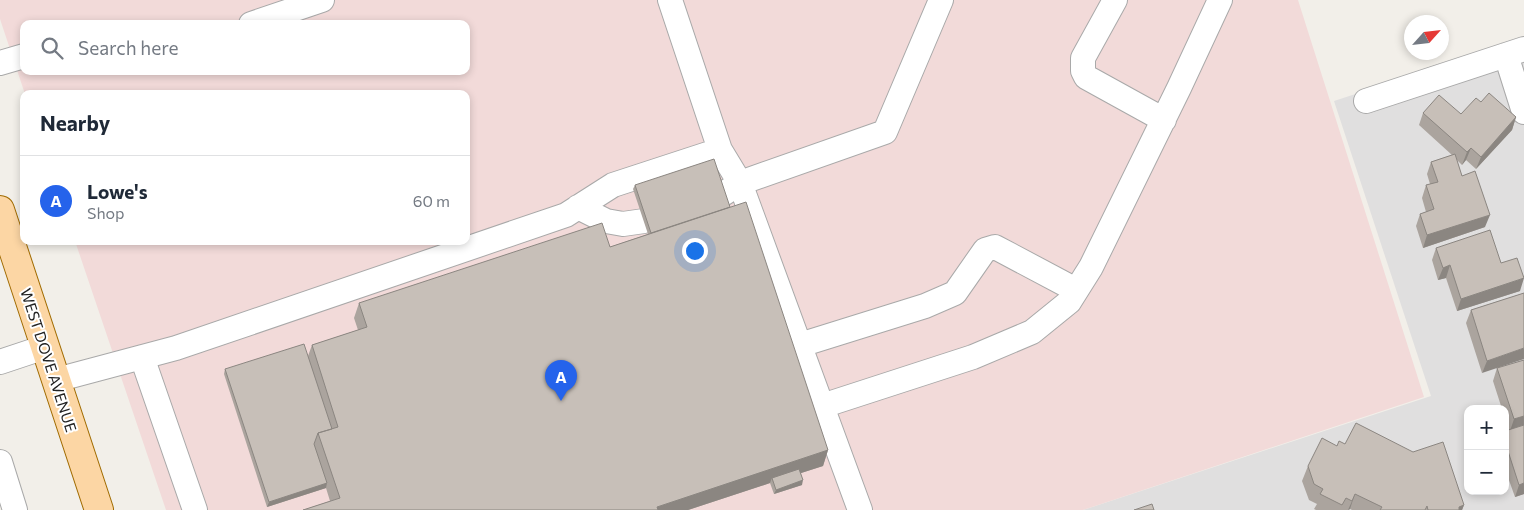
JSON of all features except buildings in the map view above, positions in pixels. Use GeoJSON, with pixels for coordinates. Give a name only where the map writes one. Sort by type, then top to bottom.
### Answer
{"type":"FeatureCollection","features":[{"type":"Feature","properties":{"kind":"main road","name":"WEST DOVE AVENUE"},"geometry":{"type":"LineString","coordinates":[[0,210],[99,510]]}},
{"type":"Feature","properties":{"kind":"lane"},"geometry":{"type":"LineString","coordinates":[[263,20],[322,0]]}},
{"type":"Feature","properties":{"kind":"lane"},"geometry":{"type":"LineString","coordinates":[[670,0],[732,189],[800,345],[860,510]]}},
{"type":"Feature","properties":{"kind":"lane"},"geometry":{"type":"LineString","coordinates":[[732,189],[885,132],[941,0]]}},
{"type":"Feature","properties":{"kind":"lane"},"geometry":{"type":"LineString","coordinates":[[1115,0],[1083,58],[1083,70],[1086,77],[1164,120]]}},
{"type":"Feature","properties":{"kind":"lane"},"geometry":{"type":"LineString","coordinates":[[822,406],[973,357],[1032,332],[1069,302],[1091,267],[1164,120],[1219,0]]}},
{"type":"Feature","properties":{"kind":"lane"},"geometry":{"type":"LineString","coordinates":[[1366,102],[1515,52],[1524,112]]}},
{"type":"Feature","properties":{"kind":"lane"},"geometry":{"type":"LineString","coordinates":[[0,64],[20,57]]}},
{"type":"Feature","properties":{"kind":"lane"},"geometry":{"type":"LineString","coordinates":[[56,380],[176,348],[566,215],[613,185],[720,150]]}},
{"type":"Feature","properties":{"kind":"lane"},"geometry":{"type":"LineString","coordinates":[[578,207],[606,221],[623,224],[644,221]]}},
{"type":"Feature","properties":{"kind":"lane"},"geometry":{"type":"LineString","coordinates":[[800,345],[925,306],[955,293],[985,250],[995,247],[1076,290]]}},
{"type":"Feature","properties":{"kind":"lane"},"geometry":{"type":"LineString","coordinates":[[0,362],[45,347]]}},
{"type":"Feature","properties":{"kind":"lane"},"geometry":{"type":"LineString","coordinates":[[142,357],[195,510]]}},
{"type":"Feature","properties":{"kind":"lane"},"geometry":{"type":"LineString","coordinates":[[0,462],[15,510]]}},
{"type":"Feature","properties":{"kind":"shaded area"},"geometry":{"type":"Polygon","coordinates":[[[0,0],[1298,0],[1424,397],[1083,510],[166,510],[76,245],[470,245],[470,90],[24,90],[0,19],[0,0]]]}},
{"type":"Feature","properties":{"kind":"shaded area"},"geometry":{"type":"Polygon","coordinates":[[[1524,39],[1524,510],[1083,510],[1431,396],[1334,101],[1524,39]]]}},
{"type":"Feature","properties":{"kind":"place","name":"Lowe's"},"geometry":{"type":"Point","coordinates":[561,401]}}]}
